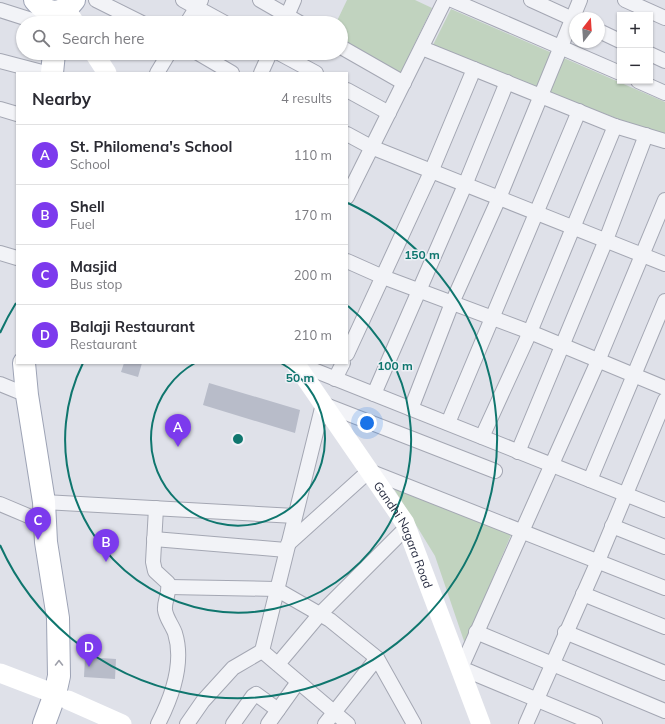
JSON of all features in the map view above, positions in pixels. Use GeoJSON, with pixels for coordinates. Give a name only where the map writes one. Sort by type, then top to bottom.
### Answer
{"type":"FeatureCollection","features":[{"type":"Feature","properties":{"kind":"main road"},"geometry":{"type":"LineString","coordinates":[[24,364],[26,394],[50,503],[72,619],[73,674],[62,697],[44,724]]}},
{"type":"Feature","properties":{"kind":"main road"},"geometry":{"type":"LineString","coordinates":[[36,364],[50,503],[45,523],[46,542],[58,618],[59,676],[62,697],[60,724]]}},
{"type":"Feature","properties":{"kind":"street"},"geometry":{"type":"LineString","coordinates":[[96,0],[128,16]]}},
{"type":"Feature","properties":{"kind":"street"},"geometry":{"type":"LineString","coordinates":[[183,0],[199,4],[215,16]]}},
{"type":"Feature","properties":{"kind":"street"},"geometry":{"type":"LineString","coordinates":[[260,0],[282,16]]}},
{"type":"Feature","properties":{"kind":"street"},"geometry":{"type":"LineString","coordinates":[[287,16],[294,0]]}},
{"type":"Feature","properties":{"kind":"street"},"geometry":{"type":"LineString","coordinates":[[348,195],[446,0]]}},
{"type":"Feature","properties":{"kind":"street"},"geometry":{"type":"LineString","coordinates":[[452,0],[617,72]]}},
{"type":"Feature","properties":{"kind":"street"},"geometry":{"type":"LineString","coordinates":[[532,0],[569,18]]}},
{"type":"Feature","properties":{"kind":"street"},"geometry":{"type":"LineString","coordinates":[[576,12],[580,0]]}},
{"type":"Feature","properties":{"kind":"street"},"geometry":{"type":"LineString","coordinates":[[624,0],[665,18]]}},
{"type":"Feature","properties":{"kind":"street"},"geometry":{"type":"LineString","coordinates":[[191,16],[199,4]]}},
{"type":"Feature","properties":{"kind":"street"},"geometry":{"type":"LineString","coordinates":[[0,10],[55,13]]}},
{"type":"Feature","properties":{"kind":"street"},"geometry":{"type":"LineString","coordinates":[[411,409],[452,303],[499,198],[540,95],[569,28]]}},
{"type":"Feature","properties":{"kind":"street"},"geometry":{"type":"LineString","coordinates":[[605,34],[617,40]]}},
{"type":"Feature","properties":{"kind":"street"},"geometry":{"type":"LineString","coordinates":[[422,48],[615,126],[665,141]]}},
{"type":"Feature","properties":{"kind":"street"},"geometry":{"type":"LineString","coordinates":[[348,51],[404,83]]}},
{"type":"Feature","properties":{"kind":"street"},"geometry":{"type":"LineString","coordinates":[[653,55],[665,61]]}},
{"type":"Feature","properties":{"kind":"street"},"geometry":{"type":"LineString","coordinates":[[99,60],[106,72]]}},
{"type":"Feature","properties":{"kind":"street"},"geometry":{"type":"LineString","coordinates":[[158,72],[165,60]]}},
{"type":"Feature","properties":{"kind":"street"},"geometry":{"type":"LineString","coordinates":[[210,60],[230,72]]}},
{"type":"Feature","properties":{"kind":"street"},"geometry":{"type":"LineString","coordinates":[[261,72],[267,60]]}},
{"type":"Feature","properties":{"kind":"street"},"geometry":{"type":"LineString","coordinates":[[291,60],[314,72]]}},
{"type":"Feature","properties":{"kind":"street"},"geometry":{"type":"LineString","coordinates":[[0,61],[44,68]]}},
{"type":"Feature","properties":{"kind":"street"},"geometry":{"type":"LineString","coordinates":[[348,352],[432,172],[474,69]]}},
{"type":"Feature","properties":{"kind":"street"},"geometry":{"type":"LineString","coordinates":[[374,394],[465,185],[507,82]]}},
{"type":"Feature","properties":{"kind":"street"},"geometry":{"type":"LineString","coordinates":[[645,84],[665,93]]}},
{"type":"Feature","properties":{"kind":"street"},"geometry":{"type":"LineString","coordinates":[[348,91],[389,113]]}},
{"type":"Feature","properties":{"kind":"street"},"geometry":{"type":"LineString","coordinates":[[0,109],[16,114]]}},
{"type":"Feature","properties":{"kind":"street"},"geometry":{"type":"LineString","coordinates":[[448,424],[579,111]]}},
{"type":"Feature","properties":{"kind":"street"},"geometry":{"type":"LineString","coordinates":[[482,437],[530,332],[615,126]]}},
{"type":"Feature","properties":{"kind":"street"},"geometry":{"type":"LineString","coordinates":[[348,135],[371,148],[665,264]]}},
{"type":"Feature","properties":{"kind":"street"},"geometry":{"type":"LineString","coordinates":[[518,452],[606,240],[646,135]]}},
{"type":"Feature","properties":{"kind":"street"},"geometry":{"type":"LineString","coordinates":[[595,724],[461,668],[598,362],[665,200]]}},
{"type":"Feature","properties":{"kind":"street"},"geometry":{"type":"LineString","coordinates":[[0,253],[16,258]]}},
{"type":"Feature","properties":{"kind":"street"},"geometry":{"type":"LineString","coordinates":[[348,261],[383,277],[530,332],[598,362],[665,388]]}},
{"type":"Feature","properties":{"kind":"street"},"geometry":{"type":"LineString","coordinates":[[590,480],[632,375],[665,301]]}},
{"type":"Feature","properties":{"kind":"street","name":"Gandhi Nagara Road"},"geometry":{"type":"LineString","coordinates":[[297,364],[407,527],[481,724]]}},
{"type":"Feature","properties":{"kind":"street"},"geometry":{"type":"LineString","coordinates":[[299,364],[626,495],[665,509]]}},
{"type":"Feature","properties":{"kind":"street"},"geometry":{"type":"LineString","coordinates":[[336,378],[343,364]]}},
{"type":"Feature","properties":{"kind":"street"},"geometry":{"type":"LineString","coordinates":[[0,384],[26,394]]}},
{"type":"Feature","properties":{"kind":"street"},"geometry":{"type":"LineString","coordinates":[[526,724],[551,664],[598,562],[665,400]]}},
{"type":"Feature","properties":{"kind":"street"},"geometry":{"type":"LineString","coordinates":[[187,724],[203,701],[233,668],[262,651],[276,589],[323,404],[495,471]]}},
{"type":"Feature","properties":{"kind":"street"},"geometry":{"type":"LineString","coordinates":[[154,539],[287,547],[369,471],[665,588]]}},
{"type":"Feature","properties":{"kind":"street"},"geometry":{"type":"LineString","coordinates":[[50,503],[295,516]]}},
{"type":"Feature","properties":{"kind":"street"},"geometry":{"type":"LineString","coordinates":[[0,504],[45,523]]}},
{"type":"Feature","properties":{"kind":"street"},"geometry":{"type":"LineString","coordinates":[[156,508],[153,562],[155,571],[166,580],[169,587],[165,611],[175,633],[178,653],[177,667],[166,706],[158,724]]}},
{"type":"Feature","properties":{"kind":"street"},"geometry":{"type":"LineString","coordinates":[[612,526],[665,547]]}},
{"type":"Feature","properties":{"kind":"street"},"geometry":{"type":"LineString","coordinates":[[278,664],[320,614],[407,527]]}},
{"type":"Feature","properties":{"kind":"street"},"geometry":{"type":"LineString","coordinates":[[169,587],[276,589],[330,620],[377,658],[409,720]]}},
{"type":"Feature","properties":{"kind":"street"},"geometry":{"type":"LineString","coordinates":[[583,594],[665,627]]}},
{"type":"Feature","properties":{"kind":"street"},"geometry":{"type":"LineString","coordinates":[[476,632],[665,711]]}},
{"type":"Feature","properties":{"kind":"street"},"geometry":{"type":"LineString","coordinates":[[566,632],[665,673]]}},
{"type":"Feature","properties":{"kind":"street"},"geometry":{"type":"LineString","coordinates":[[262,651],[348,724]]}},
{"type":"Feature","properties":{"kind":"street"},"geometry":{"type":"LineString","coordinates":[[325,724],[377,658]]}},
{"type":"Feature","properties":{"kind":"street"},"geometry":{"type":"LineString","coordinates":[[0,673],[62,697],[122,724]]}},
{"type":"Feature","properties":{"kind":"street"},"geometry":{"type":"LineString","coordinates":[[268,724],[298,682]]}},
{"type":"Feature","properties":{"kind":"street"},"geometry":{"type":"LineString","coordinates":[[233,724],[256,694],[278,710]]}},
{"type":"Feature","properties":{"kind":"green space"},"geometry":{"type":"Polygon","coordinates":[[[347,0],[415,0],[432,8],[400,74],[348,46],[348,16],[339,16],[347,0]]]}},
{"type":"Feature","properties":{"kind":"green space"},"geometry":{"type":"Polygon","coordinates":[[[451,9],[617,81],[617,84],[624,84],[665,102],[665,137],[432,47],[451,9]]]}},
{"type":"Feature","properties":{"kind":"green space"},"geometry":{"type":"Polygon","coordinates":[[[394,489],[511,535],[465,644],[435,556],[394,489]]]}},
{"type":"Feature","properties":{"kind":"building"},"geometry":{"type":"Polygon","coordinates":[[[124,364],[142,364],[138,377],[121,372],[124,364]]]}},
{"type":"Feature","properties":{"kind":"building"},"geometry":{"type":"Polygon","coordinates":[[[209,383],[300,410],[295,433],[203,405],[209,383]]]}},
{"type":"Feature","properties":{"kind":"building"},"geometry":{"type":"Polygon","coordinates":[[[85,657],[116,659],[115,679],[84,677],[85,657]]]}},
{"type":"Feature","properties":{"kind":"place","name":"St. Philomena's School"},"geometry":{"type":"Point","coordinates":[178,447]}},
{"type":"Feature","properties":{"kind":"place","name":"Masjid"},"geometry":{"type":"Point","coordinates":[38,540]}},
{"type":"Feature","properties":{"kind":"place","name":"Shell"},"geometry":{"type":"Point","coordinates":[106,562]}},
{"type":"Feature","properties":{"kind":"place","name":"Balaji Restaurant"},"geometry":{"type":"Point","coordinates":[89,667]}}]}
